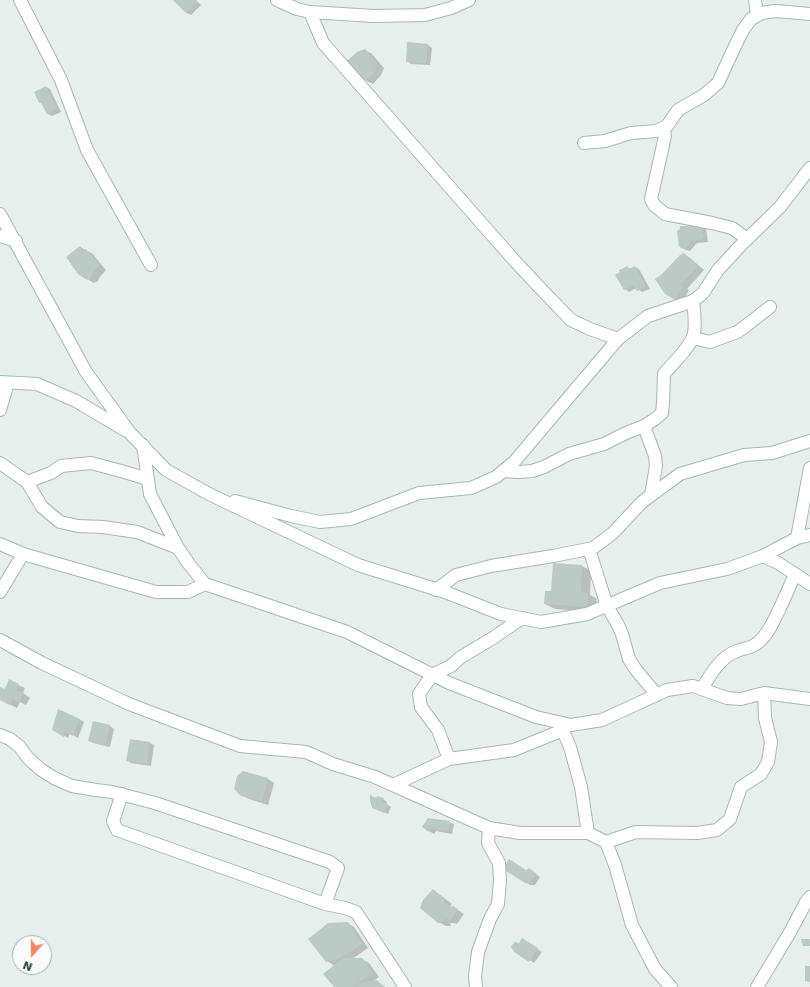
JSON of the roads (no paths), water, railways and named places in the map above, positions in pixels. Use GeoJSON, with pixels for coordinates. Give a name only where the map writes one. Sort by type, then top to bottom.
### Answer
{"type":"FeatureCollection","features":[{"type":"Feature","properties":{"kind":"street"},"geometry":{"type":"LineString","coordinates":[[20,0],[61,80],[88,150],[151,265]]}},
{"type":"Feature","properties":{"kind":"street"},"geometry":{"type":"LineString","coordinates":[[278,0],[297,9],[310,12],[374,16],[425,16],[451,8],[469,0]]}},
{"type":"Feature","properties":{"kind":"street"},"geometry":{"type":"LineString","coordinates":[[755,0],[757,15]]}},
{"type":"Feature","properties":{"kind":"street"},"geometry":{"type":"LineString","coordinates":[[310,12],[322,43],[540,289],[572,320],[590,329],[618,339]]}},
{"type":"Feature","properties":{"kind":"street"},"geometry":{"type":"LineString","coordinates":[[584,143],[605,141],[631,133],[656,131],[667,126],[678,110],[704,95],[718,83],[735,46],[751,19],[762,13],[788,12],[810,14]]}},
{"type":"Feature","properties":{"kind":"street"},"geometry":{"type":"LineString","coordinates":[[663,128],[665,136],[651,199],[654,204],[665,214],[732,228],[747,239]]}},
{"type":"Feature","properties":{"kind":"street"},"geometry":{"type":"LineString","coordinates":[[209,494],[291,516],[320,522],[351,519],[419,493],[471,488],[496,477],[514,462],[618,339],[648,316],[693,301],[703,293],[718,270],[780,207],[810,168]]}},
{"type":"Feature","properties":{"kind":"street"},"geometry":{"type":"LineString","coordinates":[[0,214],[86,372],[130,432],[166,470],[209,494],[358,565],[436,590],[501,614],[541,622],[587,614],[660,583],[727,568],[763,556],[797,538],[810,536]]}},
{"type":"Feature","properties":{"kind":"street"},"geometry":{"type":"LineString","coordinates":[[0,236],[16,241]]}},
{"type":"Feature","properties":{"kind":"street"},"geometry":{"type":"LineString","coordinates":[[503,471],[519,472],[544,468],[569,454],[604,444],[656,419],[662,413],[664,403],[664,374],[693,338],[695,320],[693,301]]}},
{"type":"Feature","properties":{"kind":"street"},"geometry":{"type":"LineString","coordinates":[[693,338],[710,342],[737,332],[770,307]]}},
{"type":"Feature","properties":{"kind":"street"},"geometry":{"type":"LineString","coordinates":[[0,410],[4,383],[37,384],[76,401],[130,432]]}},
{"type":"Feature","properties":{"kind":"street"},"geometry":{"type":"LineString","coordinates":[[644,426],[655,456],[656,466],[651,495]]}},
{"type":"Feature","properties":{"kind":"street"},"geometry":{"type":"LineString","coordinates":[[436,590],[456,575],[491,566],[593,548],[613,533],[642,502],[680,474],[744,455],[772,453],[810,441]]}},
{"type":"Feature","properties":{"kind":"street"},"geometry":{"type":"LineString","coordinates":[[143,445],[150,494],[178,548],[206,584],[347,632],[449,683],[561,726],[570,747],[581,786],[588,833]]}},
{"type":"Feature","properties":{"kind":"street"},"geometry":{"type":"LineString","coordinates":[[0,463],[27,482],[42,507],[60,522],[78,526],[103,527],[137,532],[178,548]]}},
{"type":"Feature","properties":{"kind":"street"},"geometry":{"type":"LineString","coordinates":[[27,482],[51,473],[61,466],[91,463],[148,479]]}},
{"type":"Feature","properties":{"kind":"street"},"geometry":{"type":"LineString","coordinates":[[797,538],[810,468]]}},
{"type":"Feature","properties":{"kind":"street"},"geometry":{"type":"LineString","coordinates":[[0,544],[23,554],[156,592],[188,592],[206,584]]}},
{"type":"Feature","properties":{"kind":"street"},"geometry":{"type":"LineString","coordinates":[[588,549],[607,606],[622,634],[629,659],[636,670],[657,695]]}},
{"type":"Feature","properties":{"kind":"street"},"geometry":{"type":"LineString","coordinates":[[0,592],[23,554]]}},
{"type":"Feature","properties":{"kind":"street"},"geometry":{"type":"LineString","coordinates":[[763,556],[778,563],[810,584]]}},
{"type":"Feature","properties":{"kind":"street"},"geometry":{"type":"LineString","coordinates":[[702,689],[721,661],[735,652],[750,648],[765,636],[795,574]]}},
{"type":"Feature","properties":{"kind":"street"},"geometry":{"type":"LineString","coordinates":[[450,759],[438,730],[421,707],[419,694],[432,675],[451,666],[461,657],[493,638],[522,618]]}},
{"type":"Feature","properties":{"kind":"street"},"geometry":{"type":"LineString","coordinates":[[0,640],[42,663],[129,704],[240,746],[306,752],[333,764],[375,777],[489,828],[520,833],[588,833],[606,842],[615,865],[632,925],[656,969],[671,987]]}},
{"type":"Feature","properties":{"kind":"street"},"geometry":{"type":"LineString","coordinates":[[393,785],[450,759],[514,750],[561,726],[602,720],[666,690],[693,686],[734,699],[764,694],[810,699]]}},
{"type":"Feature","properties":{"kind":"street"},"geometry":{"type":"LineString","coordinates":[[606,842],[636,832],[697,833],[717,830],[730,819],[741,786],[761,774],[768,762],[771,742],[765,718],[764,694]]}},
{"type":"Feature","properties":{"kind":"street"},"geometry":{"type":"LineString","coordinates":[[0,734],[10,739],[40,769],[54,778],[72,786],[122,794],[155,803],[330,862],[338,868],[325,904]]}},
{"type":"Feature","properties":{"kind":"street"},"geometry":{"type":"LineString","coordinates":[[122,794],[113,821],[117,830],[325,904],[356,912],[405,987]]}},
{"type":"Feature","properties":{"kind":"street"},"geometry":{"type":"LineString","coordinates":[[476,987],[475,976],[478,952],[490,920],[498,904],[500,880],[499,863],[488,843],[489,828]]}},
{"type":"Feature","properties":{"kind":"street"},"geometry":{"type":"LineString","coordinates":[[758,987],[809,901]]}}]}
